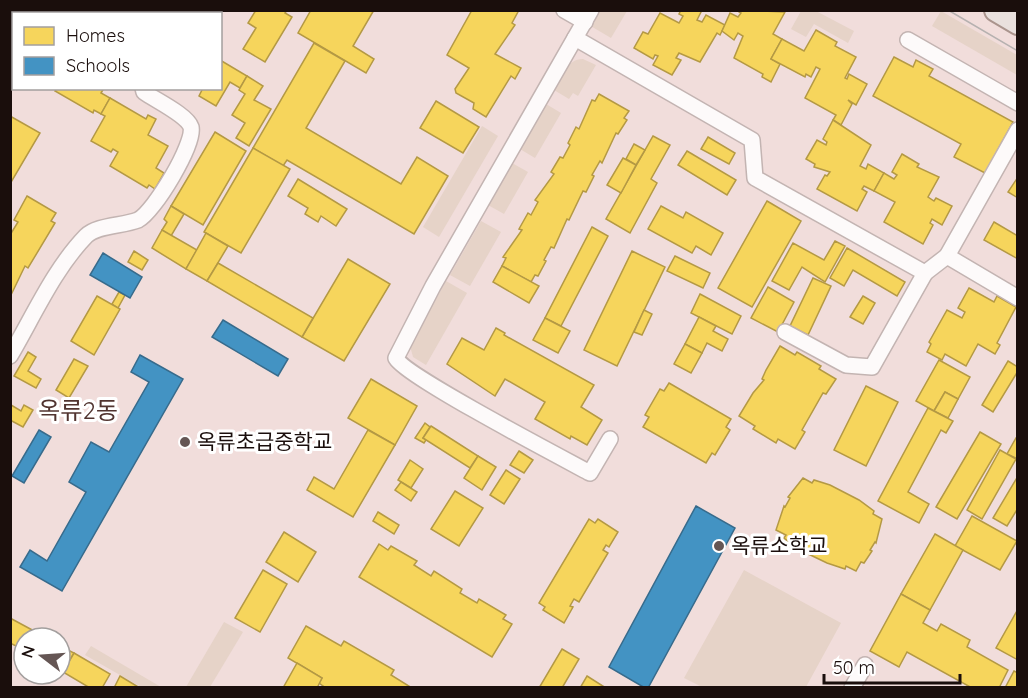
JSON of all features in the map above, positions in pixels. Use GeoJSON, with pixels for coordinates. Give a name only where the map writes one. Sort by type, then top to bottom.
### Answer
{"type":"FeatureCollection","features":[{"type":"Feature","properties":{"kind":"main road"},"geometry":{"type":"LineString","coordinates":[[996,10],[1017,23]]}},
{"type":"Feature","properties":{"kind":"street"},"geometry":{"type":"LineString","coordinates":[[564,10],[588,16],[433,286],[396,358],[399,364],[426,381],[590,473],[610,439]]}},
{"type":"Feature","properties":{"kind":"street"},"geometry":{"type":"LineString","coordinates":[[575,38],[752,140],[755,178],[925,273]]}},
{"type":"Feature","properties":{"kind":"street"},"geometry":{"type":"LineString","coordinates":[[908,40],[1017,103]]}},
{"type":"Feature","properties":{"kind":"street"},"geometry":{"type":"LineString","coordinates":[[10,356],[57,275],[88,234],[140,219],[154,206],[189,143],[191,129],[187,119],[144,90]]}},
{"type":"Feature","properties":{"kind":"street"},"geometry":{"type":"LineString","coordinates":[[785,332],[846,365],[872,367],[925,273],[947,256],[1017,130]]}},
{"type":"Feature","properties":{"kind":"street"},"geometry":{"type":"LineString","coordinates":[[947,256],[1017,298]]}},
{"type":"Feature","properties":{"kind":"street"},"geometry":{"type":"LineString","coordinates":[[852,687],[865,665]]}},
{"type":"Feature","properties":{"kind":"shaded area"},"geometry":{"type":"Polygon","coordinates":[[[597,11],[627,11],[611,38],[589,25],[597,11]]]}},
{"type":"Feature","properties":{"kind":"shaded area"},"geometry":{"type":"Polygon","coordinates":[[[801,11],[816,11],[854,31],[848,43],[814,24],[806,37],[791,29],[801,11]]]}},
{"type":"Feature","properties":{"kind":"shaded area"},"geometry":{"type":"Polygon","coordinates":[[[941,11],[1017,55],[1017,75],[932,26],[941,11]]]}},
{"type":"Feature","properties":{"kind":"shaded area"},"geometry":{"type":"Polygon","coordinates":[[[583,59],[596,65],[578,96],[573,93],[569,99],[554,90],[568,66],[572,62],[583,59]]]}},
{"type":"Feature","properties":{"kind":"shaded area"},"geometry":{"type":"Polygon","coordinates":[[[546,104],[561,113],[535,158],[520,149],[546,104]]]}},
{"type":"Feature","properties":{"kind":"shaded area"},"geometry":{"type":"Polygon","coordinates":[[[482,126],[498,136],[439,237],[423,227],[482,126]]]}},
{"type":"Feature","properties":{"kind":"shaded area"},"geometry":{"type":"Polygon","coordinates":[[[512,163],[528,172],[504,214],[488,205],[512,163]]]}},
{"type":"Feature","properties":{"kind":"shaded area"},"geometry":{"type":"Polygon","coordinates":[[[481,221],[501,232],[470,286],[450,275],[481,221]]]}},
{"type":"Feature","properties":{"kind":"shaded area"},"geometry":{"type":"Polygon","coordinates":[[[446,281],[467,293],[426,365],[413,357],[410,346],[446,281]]]}},
{"type":"Feature","properties":{"kind":"shaded area"},"geometry":{"type":"Polygon","coordinates":[[[744,570],[841,623],[806,687],[702,687],[684,678],[744,570]]]}},
{"type":"Feature","properties":{"kind":"shaded area"},"geometry":{"type":"Polygon","coordinates":[[[224,622],[243,632],[210,687],[186,687],[224,622]]]}},
{"type":"Feature","properties":{"kind":"shaded area"},"geometry":{"type":"Polygon","coordinates":[[[91,646],[161,687],[141,687],[85,655],[91,646]]]}},
{"type":"Feature","properties":{"kind":"building: Homes"},"geometry":{"type":"Polygon","coordinates":[[[256,10],[287,10],[285,13],[292,17],[265,62],[243,49],[256,28],[248,23],[256,10]]]}},
{"type":"Feature","properties":{"kind":"building: Homes"},"geometry":{"type":"Polygon","coordinates":[[[311,10],[374,10],[353,46],[374,59],[366,73],[298,33],[311,10]]]}},
{"type":"Feature","properties":{"kind":"building: Homes"},"geometry":{"type":"Polygon","coordinates":[[[472,10],[519,10],[512,23],[515,25],[495,54],[521,68],[515,79],[511,76],[486,117],[473,109],[474,103],[456,93],[455,89],[469,68],[447,55],[472,10]]]}},
{"type":"Feature","properties":{"kind":"building: Homes"},"geometry":{"type":"Polygon","coordinates":[[[681,10],[702,10],[697,20],[702,22],[706,15],[725,25],[720,35],[717,33],[700,62],[679,53],[676,58],[681,60],[672,75],[653,65],[658,56],[655,55],[653,59],[634,48],[643,32],[648,34],[660,13],[679,23],[683,16],[679,14],[681,10]]]}},
{"type":"Feature","properties":{"kind":"building: Homes"},"geometry":{"type":"Polygon","coordinates":[[[736,10],[785,12],[773,34],[782,39],[771,59],[780,64],[771,82],[762,77],[763,74],[734,58],[743,36],[738,33],[734,40],[722,31],[730,13],[738,17],[741,13],[736,10]]]}},
{"type":"Feature","properties":{"kind":"building: Homes"},"geometry":{"type":"Polygon","coordinates":[[[816,30],[837,42],[835,46],[856,57],[845,78],[847,79],[849,74],[867,84],[856,105],[848,100],[852,104],[841,125],[833,120],[836,115],[805,98],[820,69],[816,67],[811,77],[806,74],[805,77],[771,59],[782,39],[804,51],[816,30]]]}},
{"type":"Feature","properties":{"kind":"building: Homes"},"geometry":{"type":"Polygon","coordinates":[[[314,43],[345,61],[306,128],[401,184],[417,157],[448,176],[414,234],[287,160],[283,166],[253,148],[314,43]]]}},
{"type":"Feature","properties":{"kind":"building: Homes"},"geometry":{"type":"Polygon","coordinates":[[[894,57],[913,67],[916,60],[933,69],[929,76],[1013,122],[985,173],[954,157],[961,144],[873,96],[894,57]]]}},
{"type":"Feature","properties":{"kind":"building: Homes"},"geometry":{"type":"Polygon","coordinates":[[[222,61],[247,76],[240,88],[230,82],[216,106],[199,96],[202,90],[222,90],[222,61]]]}},
{"type":"Feature","properties":{"kind":"building: Homes"},"geometry":{"type":"Polygon","coordinates":[[[247,76],[263,86],[254,100],[271,109],[249,146],[236,138],[245,123],[232,115],[245,94],[239,90],[247,76]]]}},
{"type":"Feature","properties":{"kind":"building: Homes"},"geometry":{"type":"Polygon","coordinates":[[[103,90],[101,93],[110,98],[101,114],[94,110],[93,113],[55,91],[103,90]]]}},
{"type":"Feature","properties":{"kind":"building: Homes"},"geometry":{"type":"Polygon","coordinates":[[[599,94],[629,111],[624,118],[627,120],[618,134],[616,133],[602,163],[600,161],[592,175],[594,176],[586,192],[583,191],[569,220],[567,219],[554,248],[551,247],[538,276],[535,275],[531,282],[502,266],[506,258],[503,257],[522,230],[519,229],[528,213],[531,215],[538,202],[535,200],[554,174],[551,172],[560,157],[563,158],[576,127],[579,129],[592,100],[595,101],[599,94]]]}},
{"type":"Feature","properties":{"kind":"building: Homes"},"geometry":{"type":"Polygon","coordinates":[[[110,98],[146,119],[148,115],[156,119],[148,135],[168,146],[156,168],[164,173],[155,189],[149,185],[147,188],[110,166],[118,152],[113,149],[111,152],[91,141],[105,116],[101,114],[110,98]]]}},
{"type":"Feature","properties":{"kind":"building: Homes"},"geometry":{"type":"Polygon","coordinates":[[[436,101],[479,127],[463,153],[420,128],[436,101]]]}},
{"type":"Feature","properties":{"kind":"building: Homes"},"geometry":{"type":"Polygon","coordinates":[[[10,116],[40,133],[10,184],[10,116]]]}},
{"type":"Feature","properties":{"kind":"building: Homes"},"geometry":{"type":"Polygon","coordinates":[[[833,120],[871,145],[860,166],[866,169],[868,164],[884,173],[874,191],[864,186],[862,189],[867,192],[857,211],[817,189],[825,175],[827,176],[830,172],[814,167],[815,164],[806,159],[817,140],[826,145],[827,142],[823,139],[833,120]]]}},
{"type":"Feature","properties":{"kind":"building: Homes"},"geometry":{"type":"Polygon","coordinates":[[[215,132],[246,151],[203,225],[171,206],[215,132]]]}},
{"type":"Feature","properties":{"kind":"building: Homes"},"geometry":{"type":"Polygon","coordinates":[[[653,136],[670,145],[651,179],[657,183],[630,233],[606,219],[653,136]]]}},
{"type":"Feature","properties":{"kind":"building: Homes"},"geometry":{"type":"Polygon","coordinates":[[[708,137],[735,153],[729,164],[701,149],[708,137]]]}},
{"type":"Feature","properties":{"kind":"building: Homes"},"geometry":{"type":"Polygon","coordinates":[[[634,144],[645,150],[636,165],[626,159],[634,144]]]}},
{"type":"Feature","properties":{"kind":"building: Homes"},"geometry":{"type":"Polygon","coordinates":[[[253,148],[290,169],[241,253],[204,232],[253,148]]]}},
{"type":"Feature","properties":{"kind":"building: Homes"},"geometry":{"type":"Polygon","coordinates":[[[687,151],[736,180],[727,195],[678,165],[687,151]]]}},
{"type":"Feature","properties":{"kind":"building: Homes"},"geometry":{"type":"Polygon","coordinates":[[[902,154],[919,164],[917,167],[939,177],[928,197],[934,201],[936,198],[952,206],[942,225],[932,219],[930,223],[933,225],[923,244],[884,222],[895,202],[874,191],[884,173],[894,179],[897,175],[892,172],[902,154]]]}},
{"type":"Feature","properties":{"kind":"building: Homes"},"geometry":{"type":"Polygon","coordinates":[[[623,158],[636,165],[621,193],[607,185],[623,158]]]}},
{"type":"Feature","properties":{"kind":"building: Homes"},"geometry":{"type":"Polygon","coordinates":[[[1018,177],[1018,198],[1008,192],[1018,177]]]}},
{"type":"Feature","properties":{"kind":"building: Homes"},"geometry":{"type":"Polygon","coordinates":[[[298,179],[347,209],[336,226],[321,216],[318,222],[305,214],[308,208],[288,196],[298,179]]]}},
{"type":"Feature","properties":{"kind":"building: Homes"},"geometry":{"type":"Polygon","coordinates":[[[27,196],[56,213],[51,221],[55,223],[28,268],[25,266],[10,297],[10,235],[18,222],[14,220],[27,196]]]}},
{"type":"Feature","properties":{"kind":"building: Homes"},"geometry":{"type":"Polygon","coordinates":[[[767,201],[801,221],[752,307],[718,288],[767,201]]]}},
{"type":"Feature","properties":{"kind":"building: Homes"},"geometry":{"type":"Polygon","coordinates":[[[171,206],[184,214],[171,236],[162,230],[167,222],[164,219],[171,206]]]}},
{"type":"Feature","properties":{"kind":"building: Homes"},"geometry":{"type":"Polygon","coordinates":[[[661,206],[683,218],[686,212],[723,233],[711,255],[696,246],[692,253],[648,229],[661,206]]]}},
{"type":"Feature","properties":{"kind":"building: Homes"},"geometry":{"type":"Polygon","coordinates":[[[994,222],[1018,236],[1018,259],[984,240],[994,222]]]}},
{"type":"Feature","properties":{"kind":"building: Homes"},"geometry":{"type":"Polygon","coordinates":[[[592,227],[608,236],[561,326],[545,318],[592,227]]]}},
{"type":"Feature","properties":{"kind":"building: Homes"},"geometry":{"type":"Polygon","coordinates":[[[162,230],[197,250],[186,269],[152,248],[162,230]]]}},
{"type":"Feature","properties":{"kind":"building: Homes"},"geometry":{"type":"Polygon","coordinates":[[[206,233],[228,246],[207,281],[186,269],[206,233]]]}},
{"type":"Feature","properties":{"kind":"building: Homes"},"geometry":{"type":"Polygon","coordinates":[[[835,241],[845,246],[825,282],[802,267],[789,290],[772,281],[793,243],[824,260],[835,241]]]}},
{"type":"Feature","properties":{"kind":"building: Homes"},"geometry":{"type":"Polygon","coordinates":[[[847,248],[905,282],[897,296],[853,270],[844,286],[830,278],[847,248]]]}},
{"type":"Feature","properties":{"kind":"building: Homes"},"geometry":{"type":"Polygon","coordinates":[[[134,251],[148,260],[142,270],[128,262],[134,251]]]}},
{"type":"Feature","properties":{"kind":"building: Homes"},"geometry":{"type":"Polygon","coordinates":[[[632,251],[665,267],[617,366],[584,350],[632,251]]]}},
{"type":"Feature","properties":{"kind":"building: Homes"},"geometry":{"type":"Polygon","coordinates":[[[675,256],[710,273],[703,288],[667,271],[675,256]]]}},
{"type":"Feature","properties":{"kind":"building: Homes"},"geometry":{"type":"Polygon","coordinates":[[[348,259],[390,284],[344,361],[302,337],[348,259]]]}},
{"type":"Feature","properties":{"kind":"building: Homes"},"geometry":{"type":"Polygon","coordinates":[[[218,263],[313,318],[302,337],[207,281],[218,263]]]}},
{"type":"Feature","properties":{"kind":"building: Homes"},"geometry":{"type":"Polygon","coordinates":[[[502,266],[539,286],[529,303],[493,282],[502,266]]]}},
{"type":"Feature","properties":{"kind":"building: Homes"},"geometry":{"type":"Polygon","coordinates":[[[813,278],[831,286],[808,335],[790,326],[813,278]]]}},
{"type":"Feature","properties":{"kind":"building: Homes"},"geometry":{"type":"Polygon","coordinates":[[[768,287],[794,302],[778,332],[751,318],[768,287]]]}},
{"type":"Feature","properties":{"kind":"building: Homes"},"geometry":{"type":"Polygon","coordinates":[[[969,288],[994,302],[997,296],[1016,307],[997,343],[1000,345],[995,354],[978,344],[966,366],[945,354],[942,360],[927,352],[931,344],[929,342],[947,310],[962,318],[965,312],[958,308],[969,288]]]}},
{"type":"Feature","properties":{"kind":"building: Homes"},"geometry":{"type":"Polygon","coordinates":[[[119,292],[125,295],[118,308],[112,304],[119,292]]]}},
{"type":"Feature","properties":{"kind":"building: Homes"},"geometry":{"type":"Polygon","coordinates":[[[700,294],[741,316],[732,334],[691,313],[700,294]]]}},
{"type":"Feature","properties":{"kind":"building: Homes"},"geometry":{"type":"Polygon","coordinates":[[[97,296],[120,309],[94,355],[71,341],[97,296]]]}},
{"type":"Feature","properties":{"kind":"building: Homes"},"geometry":{"type":"Polygon","coordinates":[[[863,296],[875,303],[863,324],[850,317],[863,296]]]}},
{"type":"Feature","properties":{"kind":"building: Homes"},"geometry":{"type":"Polygon","coordinates":[[[644,310],[652,314],[642,335],[634,332],[644,310]]]}},
{"type":"Feature","properties":{"kind":"building: Homes"},"geometry":{"type":"Polygon","coordinates":[[[699,317],[716,326],[713,331],[728,339],[722,351],[707,343],[702,353],[685,344],[699,317]]]}},
{"type":"Feature","properties":{"kind":"building: Homes"},"geometry":{"type":"Polygon","coordinates":[[[545,318],[570,331],[558,353],[533,340],[545,318]]]}},
{"type":"Feature","properties":{"kind":"building: Homes"},"geometry":{"type":"Polygon","coordinates":[[[496,328],[505,333],[504,335],[594,385],[581,407],[602,420],[587,445],[571,436],[570,439],[535,419],[545,402],[505,379],[495,396],[447,364],[462,338],[484,350],[496,328]]]}},
{"type":"Feature","properties":{"kind":"building: Homes"},"geometry":{"type":"Polygon","coordinates":[[[685,344],[702,353],[691,373],[674,364],[685,344]]]}},
{"type":"Feature","properties":{"kind":"building: Homes"},"geometry":{"type":"Polygon","coordinates":[[[780,346],[795,355],[797,352],[821,366],[819,369],[836,379],[826,394],[823,393],[802,430],[805,432],[795,449],[778,439],[776,443],[753,429],[755,426],[739,416],[764,380],[762,379],[766,370],[780,346]]]}},
{"type":"Feature","properties":{"kind":"building: Homes"},"geometry":{"type":"Polygon","coordinates":[[[28,352],[36,357],[28,371],[41,379],[36,388],[14,376],[28,352]]]}},
{"type":"Feature","properties":{"kind":"building: Homes"},"geometry":{"type":"Polygon","coordinates":[[[74,359],[88,366],[69,398],[56,390],[74,359]]]}},
{"type":"Feature","properties":{"kind":"building: Homes"},"geometry":{"type":"Polygon","coordinates":[[[939,360],[970,377],[958,399],[945,392],[934,411],[916,401],[939,360]]]}},
{"type":"Feature","properties":{"kind":"building: Homes"},"geometry":{"type":"Polygon","coordinates":[[[1008,361],[1018,367],[1018,371],[993,412],[982,405],[1008,361]]]}},
{"type":"Feature","properties":{"kind":"building: Homes"},"geometry":{"type":"Polygon","coordinates":[[[371,379],[417,406],[395,445],[348,418],[371,379]]]}},
{"type":"Feature","properties":{"kind":"building: Homes"},"geometry":{"type":"Polygon","coordinates":[[[669,383],[731,419],[726,427],[730,430],[715,455],[712,453],[706,463],[643,427],[649,417],[645,415],[660,389],[664,391],[669,383]]]}},
{"type":"Feature","properties":{"kind":"building: Homes"},"geometry":{"type":"Polygon","coordinates":[[[866,386],[898,402],[866,466],[834,450],[866,386]]]}},
{"type":"Feature","properties":{"kind":"building: Homes"},"geometry":{"type":"Polygon","coordinates":[[[945,392],[958,399],[948,418],[934,411],[945,392]]]}},
{"type":"Feature","properties":{"kind":"building: Homes"},"geometry":{"type":"Polygon","coordinates":[[[11,405],[21,411],[24,405],[33,410],[23,427],[10,420],[11,405]]]}},
{"type":"Feature","properties":{"kind":"building: Homes"},"geometry":{"type":"Polygon","coordinates":[[[928,408],[953,421],[946,433],[941,430],[908,492],[929,504],[919,523],[878,501],[928,408]]]}},
{"type":"Feature","properties":{"kind":"building: Homes"},"geometry":{"type":"Polygon","coordinates":[[[425,423],[430,427],[423,438],[426,440],[424,443],[415,438],[425,423]]]}},
{"type":"Feature","properties":{"kind":"building: Homes"},"geometry":{"type":"Polygon","coordinates":[[[431,426],[478,456],[470,468],[423,438],[431,426]]]}},
{"type":"Feature","properties":{"kind":"building: Homes"},"geometry":{"type":"Polygon","coordinates":[[[368,430],[395,445],[353,517],[307,490],[314,477],[334,489],[368,430]]]}},
{"type":"Feature","properties":{"kind":"building: Homes"},"geometry":{"type":"Polygon","coordinates":[[[980,432],[1001,444],[957,519],[936,507],[980,432]]]}},
{"type":"Feature","properties":{"kind":"building: Homes"},"geometry":{"type":"Polygon","coordinates":[[[1016,438],[1018,439],[1018,459],[1007,454],[1016,438]]]}},
{"type":"Feature","properties":{"kind":"building: Homes"},"geometry":{"type":"Polygon","coordinates":[[[1000,450],[1016,459],[982,519],[967,510],[1000,450]]]}},
{"type":"Feature","properties":{"kind":"building: Homes"},"geometry":{"type":"Polygon","coordinates":[[[519,451],[533,460],[524,473],[510,465],[519,451]]]}},
{"type":"Feature","properties":{"kind":"building: Homes"},"geometry":{"type":"Polygon","coordinates":[[[478,456],[496,467],[482,490],[464,478],[478,456]]]}},
{"type":"Feature","properties":{"kind":"building: Homes"},"geometry":{"type":"Polygon","coordinates":[[[410,460],[423,469],[411,488],[398,480],[410,460]]]}},
{"type":"Feature","properties":{"kind":"building: Homes"},"geometry":{"type":"Polygon","coordinates":[[[506,470],[520,479],[504,504],[490,495],[506,470]]]}},
{"type":"Feature","properties":{"kind":"building: Homes"},"geometry":{"type":"Polygon","coordinates":[[[1018,476],[1018,508],[1007,526],[993,518],[1018,476]]]}},
{"type":"Feature","properties":{"kind":"building: Homes"},"geometry":{"type":"Polygon","coordinates":[[[803,478],[812,483],[814,480],[830,485],[859,500],[874,511],[873,514],[882,519],[876,543],[870,550],[872,551],[856,571],[846,566],[845,569],[827,563],[798,549],[784,538],[786,535],[776,530],[784,506],[790,498],[788,497],[803,478]]]}},
{"type":"Feature","properties":{"kind":"building: Homes"},"geometry":{"type":"Polygon","coordinates":[[[401,482],[417,492],[411,501],[395,490],[401,482]]]}},
{"type":"Feature","properties":{"kind":"building: Homes"},"geometry":{"type":"Polygon","coordinates":[[[455,491],[483,508],[459,546],[431,529],[455,491]]]}},
{"type":"Feature","properties":{"kind":"building: Homes"},"geometry":{"type":"Polygon","coordinates":[[[378,512],[399,525],[394,534],[373,521],[378,512]]]}},
{"type":"Feature","properties":{"kind":"building: Homes"},"geometry":{"type":"Polygon","coordinates":[[[972,516],[1017,541],[1000,570],[955,546],[972,516]]]}},
{"type":"Feature","properties":{"kind":"building: Homes"},"geometry":{"type":"Polygon","coordinates":[[[589,519],[595,523],[598,519],[618,532],[609,547],[606,545],[603,550],[608,553],[579,602],[574,599],[570,606],[573,607],[564,623],[543,610],[545,607],[539,603],[589,519]]]}},
{"type":"Feature","properties":{"kind":"building: Homes"},"geometry":{"type":"Polygon","coordinates":[[[284,532],[316,552],[298,582],[266,562],[284,532]]]}},
{"type":"Feature","properties":{"kind":"building: Homes"},"geometry":{"type":"Polygon","coordinates":[[[935,534],[963,550],[930,610],[901,594],[935,534]]]}},
{"type":"Feature","properties":{"kind":"building: Homes"},"geometry":{"type":"Polygon","coordinates":[[[379,544],[388,550],[391,546],[417,561],[414,565],[431,576],[434,571],[462,589],[460,593],[477,603],[479,599],[506,615],[503,619],[512,624],[492,657],[359,577],[379,544]]]}},
{"type":"Feature","properties":{"kind":"building: Homes"},"geometry":{"type":"Polygon","coordinates":[[[263,570],[287,584],[260,632],[235,618],[263,570]]]}},
{"type":"Feature","properties":{"kind":"building: Homes"},"geometry":{"type":"Polygon","coordinates":[[[901,594],[930,610],[923,623],[937,631],[941,624],[970,640],[967,647],[1008,670],[999,688],[972,688],[907,652],[899,667],[870,651],[901,594]]]}},
{"type":"Feature","properties":{"kind":"building: Homes"},"geometry":{"type":"Polygon","coordinates":[[[1018,609],[1018,660],[996,648],[1018,609]]]}},
{"type":"Feature","properties":{"kind":"building: Homes"},"geometry":{"type":"Polygon","coordinates":[[[10,618],[25,626],[12,626],[12,644],[10,643],[10,618]]]}},
{"type":"Feature","properties":{"kind":"building: Homes"},"geometry":{"type":"Polygon","coordinates":[[[306,626],[341,646],[344,641],[394,670],[391,675],[412,688],[326,688],[319,683],[322,678],[288,658],[306,626]]]}},
{"type":"Feature","properties":{"kind":"building: Homes"},"geometry":{"type":"Polygon","coordinates":[[[562,649],[579,659],[562,688],[539,688],[562,649]]]}},
{"type":"Feature","properties":{"kind":"building: Homes"},"geometry":{"type":"Polygon","coordinates":[[[74,653],[110,674],[102,688],[90,688],[72,677],[74,653]]]}},
{"type":"Feature","properties":{"kind":"building: Homes"},"geometry":{"type":"Polygon","coordinates":[[[297,663],[322,678],[317,688],[283,688],[297,663]]]}},
{"type":"Feature","properties":{"kind":"building: Homes"},"geometry":{"type":"Polygon","coordinates":[[[1014,671],[1018,673],[1018,688],[1005,688],[1014,671]]]}},
{"type":"Feature","properties":{"kind":"building: Homes"},"geometry":{"type":"Polygon","coordinates":[[[120,676],[140,688],[114,688],[120,676]]]}},
{"type":"Feature","properties":{"kind":"building: Homes"},"geometry":{"type":"Polygon","coordinates":[[[587,676],[606,688],[580,688],[587,676]]]}},
{"type":"Feature","properties":{"kind":"building: Schools"},"geometry":{"type":"Polygon","coordinates":[[[103,253],[142,277],[130,298],[90,275],[103,253]]]}},
{"type":"Feature","properties":{"kind":"building: Schools"},"geometry":{"type":"Polygon","coordinates":[[[223,320],[288,359],[278,376],[212,337],[223,320]]]}},
{"type":"Feature","properties":{"kind":"building: Schools"},"geometry":{"type":"Polygon","coordinates":[[[140,355],[183,379],[62,591],[20,567],[30,550],[47,561],[86,492],[69,482],[91,442],[109,452],[149,382],[131,372],[140,355]]]}},
{"type":"Feature","properties":{"kind":"building: Schools"},"geometry":{"type":"Polygon","coordinates":[[[39,430],[51,437],[24,483],[12,476],[39,430]]]}},
{"type":"Feature","properties":{"kind":"building: Schools"},"geometry":{"type":"Polygon","coordinates":[[[696,506],[735,528],[648,688],[645,688],[609,667],[696,506]]]}},
{"type":"Feature","properties":{"kind":"tram line"},"geometry":{"type":"LineString","coordinates":[[948,10],[1018,51]]}},
{"type":"Feature","properties":{"kind":"place","name":"옥류초급중학교"},"geometry":{"type":"Point","coordinates":[185,442]}},
{"type":"Feature","properties":{"kind":"place","name":"옥류소학교"},"geometry":{"type":"Point","coordinates":[719,546]}},
{"type":"Feature","properties":{"kind":"district","name":"옥류2동"},"geometry":{"type":"Point","coordinates":[78,411]}}]}
